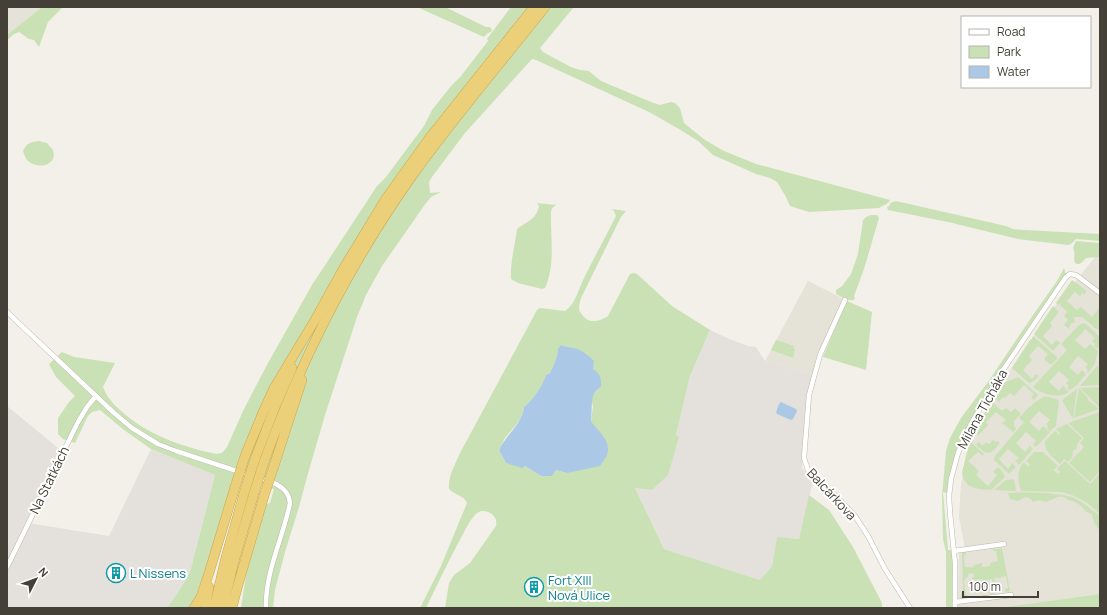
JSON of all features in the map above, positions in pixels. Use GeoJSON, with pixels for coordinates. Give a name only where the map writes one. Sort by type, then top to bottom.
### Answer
{"type":"FeatureCollection","features":[{"type":"Feature","properties":{"kind":"highway"},"geometry":{"type":"LineString","coordinates":[[194,608],[201,597],[245,456],[267,402],[367,228],[403,175],[444,120],[534,7]]}},
{"type":"Feature","properties":{"kind":"highway"},"geometry":{"type":"LineString","coordinates":[[260,461],[318,333],[358,259],[391,207],[442,135],[545,7]]}},
{"type":"Feature","properties":{"kind":"highway"},"geometry":{"type":"LineString","coordinates":[[214,608],[226,557],[250,492],[275,407],[315,320]]}},
{"type":"Feature","properties":{"kind":"highway"},"geometry":{"type":"LineString","coordinates":[[232,608],[264,496],[318,333]]}},
{"type":"Feature","properties":{"kind":"highway"},"geometry":{"type":"LineString","coordinates":[[223,608],[250,492]]}},
{"type":"Feature","properties":{"kind":"highway"},"geometry":{"type":"LineString","coordinates":[[205,608],[220,540]]}},
{"type":"Feature","properties":{"kind":"highway"},"geometry":{"type":"LineString","coordinates":[[238,608],[250,545]]}},
{"type":"Feature","properties":{"kind":"street","name":"Milana Ticháka"},"geometry":{"type":"LineString","coordinates":[[955,608],[955,572],[950,513],[950,488],[960,447],[971,424],[1001,373],[1068,275],[1076,275],[1100,293]]}},
{"type":"Feature","properties":{"kind":"street","name":"Balcárkova"},"geometry":{"type":"LineString","coordinates":[[845,300],[820,355],[809,395],[804,458],[808,470],[814,478],[835,495],[855,516],[868,536],[885,569],[910,608]]}},
{"type":"Feature","properties":{"kind":"street"},"geometry":{"type":"LineString","coordinates":[[7,312],[112,412],[132,428],[158,444],[176,452],[276,484],[285,490],[288,494],[290,503],[269,580],[266,608]]}},
{"type":"Feature","properties":{"kind":"street","name":"Na Statkách"},"geometry":{"type":"LineString","coordinates":[[7,566],[82,413],[96,396]]}},
{"type":"Feature","properties":{"kind":"street"},"geometry":{"type":"LineString","coordinates":[[954,551],[1004,544]]}},
{"type":"Feature","properties":{"kind":"street"},"geometry":{"type":"LineString","coordinates":[[955,602],[1011,595]]}},
{"type":"Feature","properties":{"kind":"shaded area"},"geometry":{"type":"Polygon","coordinates":[[[7,7],[42,7],[7,35],[7,7]]]}},
{"type":"Feature","properties":{"kind":"shaded area"},"geometry":{"type":"Polygon","coordinates":[[[1096,256],[1100,256],[1100,594],[998,608],[958,608],[959,551],[965,548],[959,517],[961,484],[966,455],[972,436],[1012,367],[1052,310],[1096,256]]]}},
{"type":"Feature","properties":{"kind":"shaded area"},"geometry":{"type":"Polygon","coordinates":[[[808,281],[844,299],[817,355],[812,375],[765,361],[808,281]]]}},
{"type":"Feature","properties":{"kind":"shaded area"},"geometry":{"type":"Polygon","coordinates":[[[710,330],[748,346],[756,347],[765,361],[812,375],[805,412],[802,468],[813,481],[799,539],[777,537],[772,566],[760,580],[664,549],[635,488],[652,490],[676,435],[690,376],[710,330]]]}},
{"type":"Feature","properties":{"kind":"shaded area"},"geometry":{"type":"Polygon","coordinates":[[[7,406],[63,452],[28,523],[109,536],[151,449],[215,475],[190,572],[167,608],[7,608],[7,406]]]}},
{"type":"Feature","properties":{"kind":"green space"},"geometry":{"type":"Polygon","coordinates":[[[42,7],[63,7],[48,22],[39,47],[34,40],[29,39],[19,32],[7,40],[7,35],[42,7]]]}},
{"type":"Feature","properties":{"kind":"green space"},"geometry":{"type":"Polygon","coordinates":[[[417,7],[445,7],[486,27],[490,27],[492,30],[484,37],[417,7]]]}},
{"type":"Feature","properties":{"kind":"green space"},"geometry":{"type":"Polygon","coordinates":[[[511,7],[574,7],[540,48],[543,52],[571,67],[589,71],[601,81],[651,102],[660,105],[671,102],[675,103],[680,108],[684,123],[705,140],[724,151],[756,164],[890,200],[879,208],[809,212],[790,206],[777,182],[770,178],[756,174],[713,155],[698,141],[649,112],[532,59],[465,133],[432,177],[429,182],[430,193],[441,192],[431,197],[426,203],[382,266],[366,295],[357,317],[325,415],[285,552],[275,590],[273,608],[241,608],[252,547],[266,504],[270,503],[274,489],[235,474],[207,576],[191,608],[167,608],[190,572],[215,475],[151,449],[124,430],[100,410],[92,412],[88,416],[75,443],[63,439],[58,434],[58,418],[75,396],[56,377],[49,364],[62,352],[74,357],[115,363],[103,387],[116,407],[128,417],[137,424],[169,440],[191,448],[212,453],[219,454],[223,452],[227,447],[244,409],[268,363],[312,285],[377,186],[386,177],[424,126],[432,110],[488,41],[487,39],[511,7]]]}},
{"type":"Feature","properties":{"kind":"green space"},"geometry":{"type":"Polygon","coordinates":[[[39,141],[47,143],[54,152],[53,159],[50,162],[40,166],[27,160],[23,151],[29,143],[39,141]]]}},
{"type":"Feature","properties":{"kind":"green space"},"geometry":{"type":"Polygon","coordinates":[[[896,201],[1006,226],[1013,229],[1100,234],[1100,241],[1076,239],[1068,245],[1018,239],[948,222],[888,210],[887,207],[890,203],[896,201]]]}},
{"type":"Feature","properties":{"kind":"green space"},"geometry":{"type":"Polygon","coordinates":[[[537,203],[556,205],[551,211],[552,250],[550,269],[545,288],[542,289],[518,283],[511,279],[512,260],[517,229],[534,217],[539,206],[537,203]]]}},
{"type":"Feature","properties":{"kind":"green space"},"geometry":{"type":"Polygon","coordinates":[[[612,209],[626,211],[621,217],[581,298],[579,309],[584,317],[596,321],[608,316],[630,274],[634,273],[637,274],[672,306],[710,330],[690,376],[676,435],[679,437],[668,475],[652,490],[635,488],[664,549],[760,580],[772,566],[777,537],[799,539],[809,495],[829,510],[853,547],[882,603],[882,608],[445,608],[449,583],[454,575],[470,563],[496,526],[495,518],[491,513],[480,511],[471,520],[453,552],[426,608],[420,608],[441,566],[467,503],[464,498],[449,489],[451,475],[460,453],[537,310],[540,308],[565,311],[572,304],[616,216],[612,209]],[[568,348],[559,356],[550,373],[546,375],[537,392],[524,407],[519,420],[505,438],[499,450],[506,463],[525,466],[541,476],[556,470],[567,473],[594,426],[591,421],[593,406],[591,400],[594,393],[601,387],[593,369],[573,348],[568,348]]]}},
{"type":"Feature","properties":{"kind":"green space"},"geometry":{"type":"Polygon","coordinates":[[[871,215],[877,215],[879,218],[864,269],[854,296],[855,299],[848,300],[836,294],[836,290],[842,286],[851,274],[858,254],[863,220],[871,215]]]}},
{"type":"Feature","properties":{"kind":"green space"},"geometry":{"type":"Polygon","coordinates":[[[1076,241],[1100,243],[1100,257],[1086,258],[1080,264],[1075,263],[1073,248],[1076,241]]]}},
{"type":"Feature","properties":{"kind":"green space"},"geometry":{"type":"Polygon","coordinates":[[[1064,268],[1066,275],[990,387],[966,430],[954,460],[947,493],[943,492],[948,550],[952,550],[953,568],[952,608],[946,608],[946,552],[943,539],[942,496],[946,451],[950,438],[961,418],[988,382],[1057,281],[1064,268]]]}},
{"type":"Feature","properties":{"kind":"green space"},"geometry":{"type":"Polygon","coordinates":[[[1072,280],[1087,291],[1084,295],[1082,293],[1080,296],[1075,292],[1067,301],[1077,310],[1081,307],[1092,317],[1100,307],[1099,330],[1093,327],[1082,317],[1074,317],[1075,323],[1071,323],[1069,329],[1064,325],[1068,320],[1064,316],[1067,312],[1060,305],[1060,303],[1058,305],[1056,303],[1072,280]]]}},
{"type":"Feature","properties":{"kind":"green space"},"geometry":{"type":"Polygon","coordinates":[[[847,301],[872,312],[866,370],[823,357],[840,314],[847,301]]]}},
{"type":"Feature","properties":{"kind":"green space"},"geometry":{"type":"Polygon","coordinates":[[[1053,306],[1059,312],[1050,323],[1052,326],[1043,336],[1052,345],[1056,340],[1060,343],[1053,351],[1034,334],[1053,306]]]}},
{"type":"Feature","properties":{"kind":"green space"},"geometry":{"type":"Polygon","coordinates":[[[1083,323],[1100,337],[1098,349],[1094,346],[1095,344],[1092,341],[1095,338],[1085,329],[1075,340],[1085,349],[1090,344],[1098,351],[1095,364],[1088,373],[1088,370],[1085,367],[1088,364],[1078,356],[1069,367],[1078,375],[1082,370],[1086,374],[1078,384],[1070,390],[1067,388],[1069,386],[1066,383],[1069,380],[1059,371],[1049,382],[1059,391],[1063,386],[1069,392],[1065,394],[1056,396],[1037,390],[1033,387],[1067,350],[1061,344],[1079,325],[1083,323]]]}},
{"type":"Feature","properties":{"kind":"green space"},"geometry":{"type":"Polygon","coordinates":[[[1033,336],[1058,358],[1051,365],[1044,359],[1048,354],[1038,346],[1029,356],[1032,360],[1023,370],[1032,379],[1036,374],[1039,376],[1034,381],[1029,383],[1012,368],[1033,336]]]}},
{"type":"Feature","properties":{"kind":"green space"},"geometry":{"type":"Polygon","coordinates":[[[776,340],[794,346],[793,348],[795,349],[793,358],[771,350],[776,340]]]}},
{"type":"Feature","properties":{"kind":"green space"},"geometry":{"type":"Polygon","coordinates":[[[1098,365],[1100,372],[1100,385],[1080,386],[1098,365]]]}},
{"type":"Feature","properties":{"kind":"green space"},"geometry":{"type":"Polygon","coordinates":[[[1018,377],[1038,395],[1034,400],[1031,397],[1034,394],[1024,385],[1014,396],[1010,393],[1005,398],[1003,397],[999,402],[994,397],[1002,384],[1018,377]]]}},
{"type":"Feature","properties":{"kind":"green space"},"geometry":{"type":"Polygon","coordinates":[[[1100,387],[1100,408],[1080,388],[1100,387]]]}},
{"type":"Feature","properties":{"kind":"green space"},"geometry":{"type":"Polygon","coordinates":[[[1079,388],[1088,398],[1087,399],[1099,409],[1074,418],[1079,388]]]}},
{"type":"Feature","properties":{"kind":"green space"},"geometry":{"type":"Polygon","coordinates":[[[1077,389],[1073,419],[1062,400],[1077,389]]]}},
{"type":"Feature","properties":{"kind":"green space"},"geometry":{"type":"Polygon","coordinates":[[[1045,396],[1059,400],[1056,426],[1050,431],[1046,424],[1050,420],[1039,411],[1029,422],[1039,431],[1043,426],[1050,432],[1036,447],[1033,444],[1036,441],[1026,432],[1016,443],[1025,452],[1030,446],[1033,449],[1019,465],[1015,461],[1019,458],[1008,449],[999,459],[1008,469],[1012,463],[1016,467],[1009,474],[994,460],[995,456],[1024,422],[1019,418],[1030,406],[1045,396]]]}},
{"type":"Feature","properties":{"kind":"green space"},"geometry":{"type":"Polygon","coordinates":[[[991,401],[1002,411],[1006,408],[1011,412],[1015,408],[1021,414],[1014,421],[1016,429],[1012,433],[1012,431],[1002,423],[1006,420],[996,412],[986,422],[988,425],[979,435],[974,432],[991,401]]]}},
{"type":"Feature","properties":{"kind":"green space"},"geometry":{"type":"Polygon","coordinates":[[[1100,412],[1100,432],[1098,434],[1100,436],[1100,471],[1090,482],[1069,463],[1084,447],[1080,443],[1084,438],[1068,423],[1100,412]]]}},
{"type":"Feature","properties":{"kind":"green space"},"geometry":{"type":"Polygon","coordinates":[[[1067,424],[1082,438],[1076,449],[1073,451],[1072,458],[1068,462],[1064,459],[1060,464],[1047,451],[1045,441],[1055,431],[1059,435],[1060,433],[1056,429],[1067,424]]]}},
{"type":"Feature","properties":{"kind":"green space"},"geometry":{"type":"Polygon","coordinates":[[[993,440],[1000,443],[989,453],[984,452],[976,445],[979,442],[982,446],[986,442],[989,444],[993,440]]]}},
{"type":"Feature","properties":{"kind":"green space"},"geometry":{"type":"Polygon","coordinates":[[[970,441],[984,454],[983,456],[978,452],[968,461],[979,471],[976,475],[988,486],[997,475],[993,472],[998,467],[1005,477],[991,490],[972,487],[965,482],[963,478],[962,472],[970,441]]]}},
{"type":"Feature","properties":{"kind":"green space"},"geometry":{"type":"Polygon","coordinates":[[[1034,452],[1043,452],[1058,466],[1054,470],[1058,474],[1060,472],[1057,469],[1065,461],[1090,484],[1100,473],[1100,514],[1086,502],[1062,492],[1021,491],[1019,473],[1021,466],[1024,462],[1028,467],[1030,464],[1026,461],[1034,452]]]}},
{"type":"Feature","properties":{"kind":"green space"},"geometry":{"type":"Polygon","coordinates":[[[1014,479],[1016,491],[994,490],[1006,480],[1014,479]]]}},
{"type":"Feature","properties":{"kind":"green space"},"geometry":{"type":"Polygon","coordinates":[[[1008,493],[1051,494],[1074,498],[1100,516],[1100,531],[1094,523],[1091,515],[1086,512],[1083,507],[1066,498],[1060,497],[1046,502],[1039,500],[1033,502],[1031,499],[1026,497],[1018,501],[1010,499],[1008,493]]]}},
{"type":"Feature","properties":{"kind":"green space"},"geometry":{"type":"Polygon","coordinates":[[[993,548],[1002,548],[1010,591],[1005,592],[1005,589],[1008,588],[1006,576],[994,578],[997,593],[990,594],[989,592],[993,591],[992,579],[983,581],[983,579],[975,582],[975,579],[972,579],[972,577],[974,577],[973,573],[968,574],[968,577],[964,582],[967,597],[960,598],[963,590],[962,553],[966,552],[966,555],[964,555],[965,567],[972,568],[974,564],[980,563],[982,563],[982,567],[990,566],[990,563],[998,561],[996,551],[993,551],[993,548]]]}},
{"type":"Feature","properties":{"kind":"green space"},"geometry":{"type":"Polygon","coordinates":[[[1100,594],[1100,608],[998,608],[1100,594]]]}},
{"type":"Feature","properties":{"kind":"water"},"geometry":{"type":"Polygon","coordinates":[[[561,345],[580,350],[594,361],[593,369],[600,376],[601,387],[593,396],[591,421],[604,436],[608,445],[608,450],[607,455],[600,466],[567,473],[556,470],[552,476],[541,476],[525,466],[522,468],[506,463],[499,450],[520,419],[524,407],[537,392],[546,375],[550,373],[558,349],[561,345]]]}},
{"type":"Feature","properties":{"kind":"water"},"geometry":{"type":"Polygon","coordinates":[[[781,402],[796,409],[797,411],[793,419],[791,420],[777,414],[776,412],[781,402]]]}},
{"type":"Feature","properties":{"kind":"place","name":"L Nissens"},"geometry":{"type":"Point","coordinates":[116,573]}},
{"type":"Feature","properties":{"kind":"place","name":"Fort XIII Nová Ulice"},"geometry":{"type":"Point","coordinates":[534,587]}}]}
